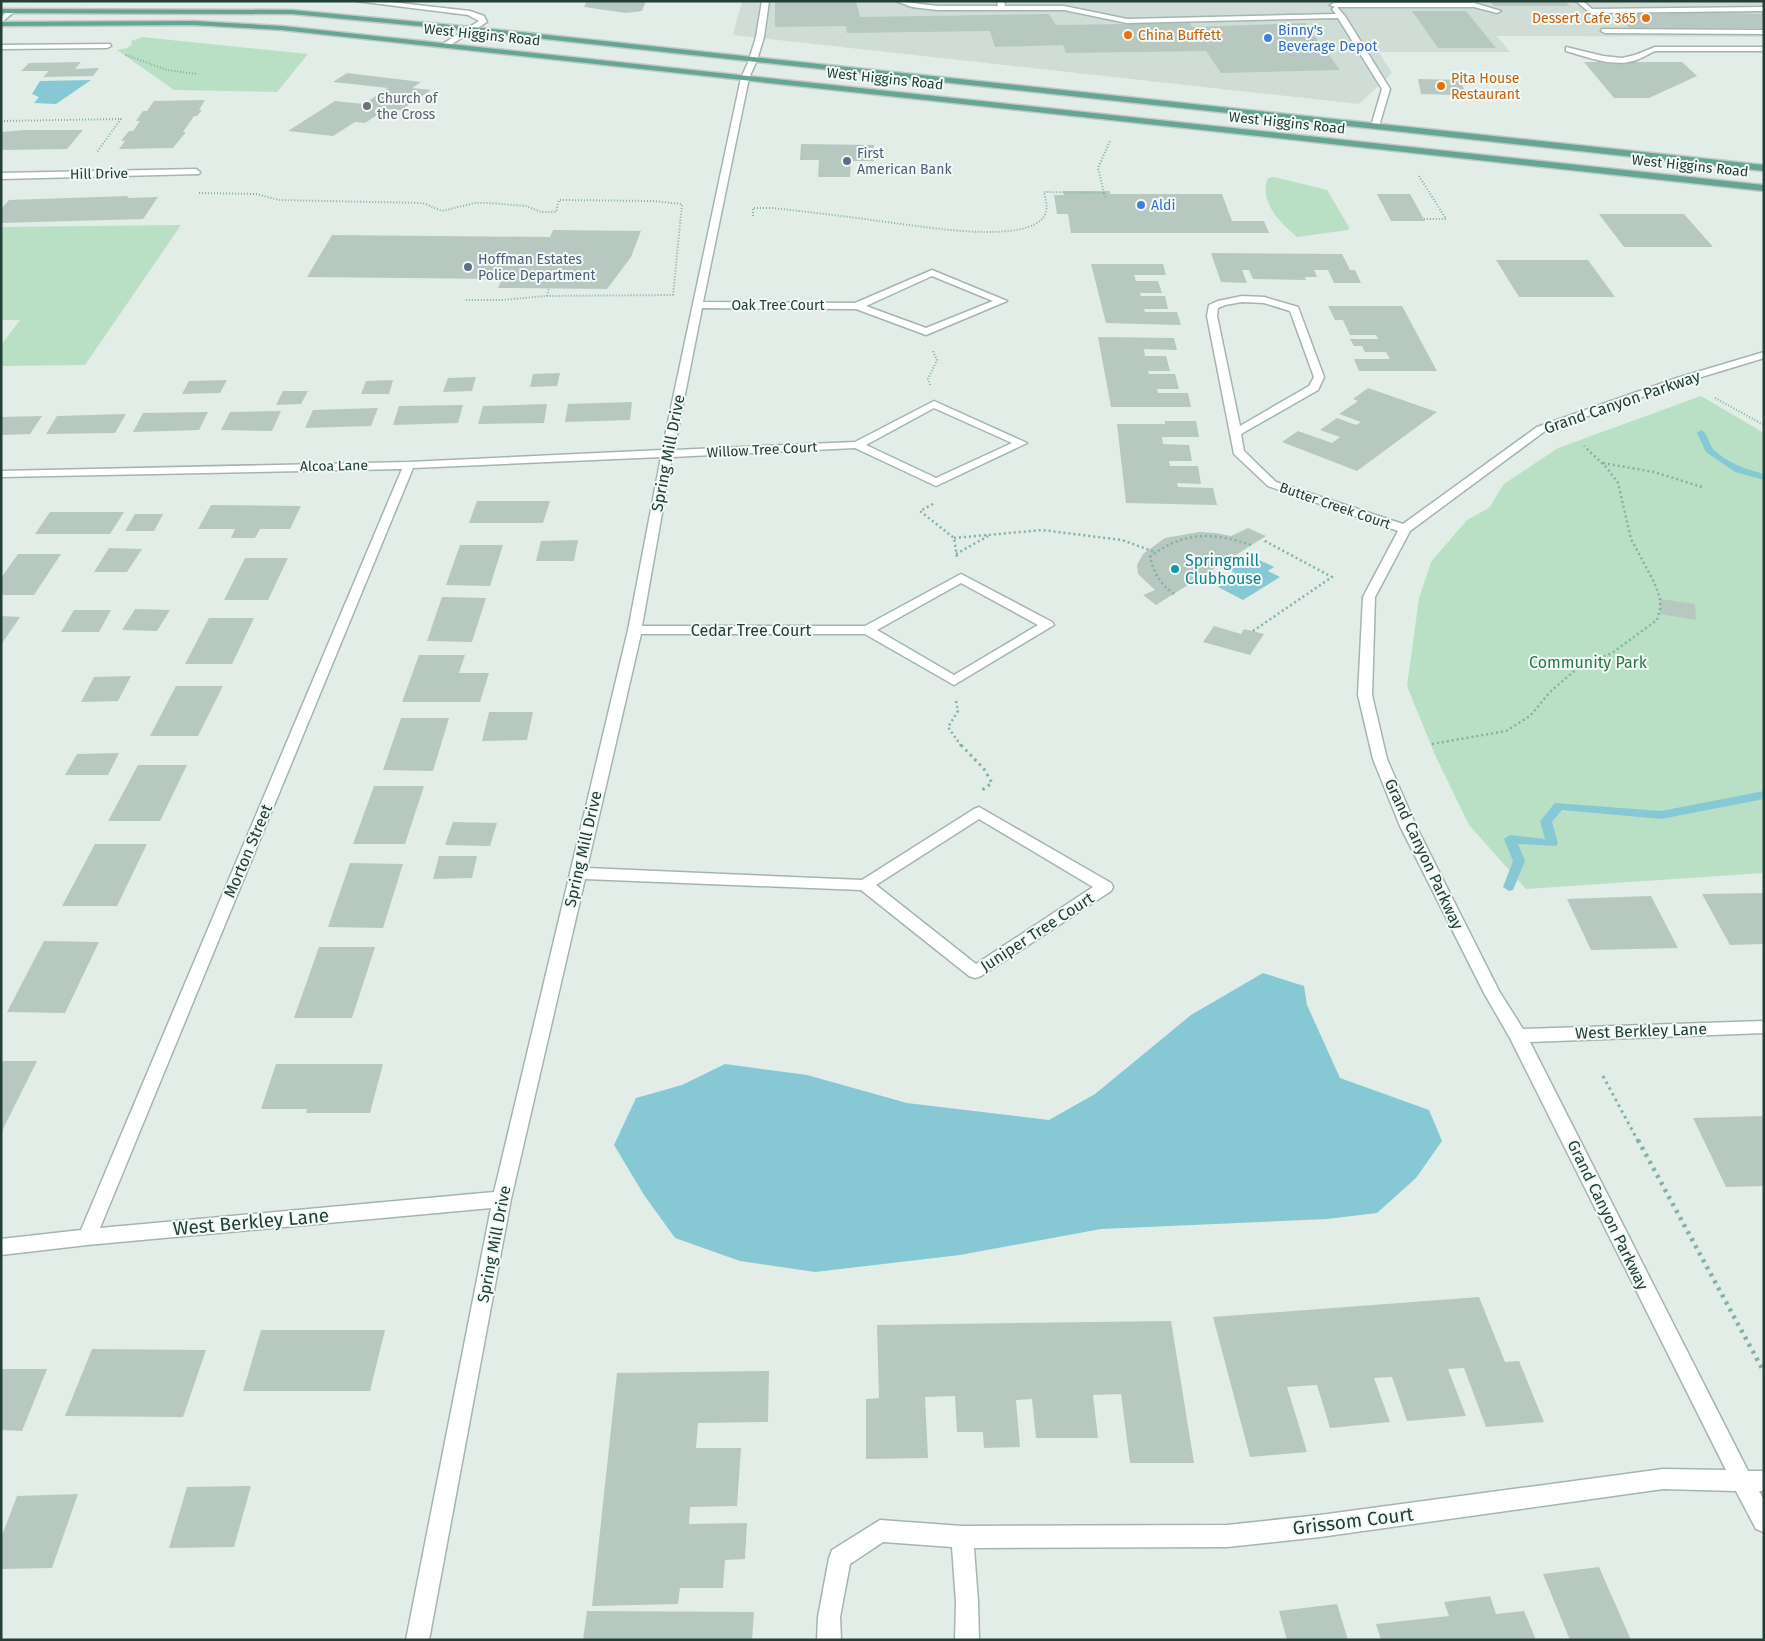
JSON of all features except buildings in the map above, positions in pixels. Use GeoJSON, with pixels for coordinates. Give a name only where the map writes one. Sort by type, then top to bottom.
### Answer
{"type":"FeatureCollection","features":[{"type":"Feature","properties":{"kind":"main road","name":"West Higgins Road"},"geometry":{"type":"LineString","coordinates":[[1,11],[292,12],[472,29],[1764,168]]}},
{"type":"Feature","properties":{"kind":"main road","name":"West Higgins Road"},"geometry":{"type":"LineString","coordinates":[[1,23],[241,25],[447,45],[1764,188]]}},
{"type":"Feature","properties":{"kind":"street"},"geometry":{"type":"LineString","coordinates":[[359,1],[470,13],[481,18],[483,22],[447,45]]}},
{"type":"Feature","properties":{"kind":"street","name":"Spring Mill Drive"},"geometry":{"type":"LineString","coordinates":[[417,1640],[502,1200],[634,630],[667,454],[745,78],[760,37],[766,1]]}},
{"type":"Feature","properties":{"kind":"street"},"geometry":{"type":"LineString","coordinates":[[899,1],[919,7],[947,9],[1001,4],[1064,8],[1111,20],[1127,21],[1341,16]]}},
{"type":"Feature","properties":{"kind":"street"},"geometry":{"type":"LineString","coordinates":[[1579,1],[1590,11],[1596,20]]}},
{"type":"Feature","properties":{"kind":"street"},"geometry":{"type":"LineString","coordinates":[[1333,3],[1475,3],[1498,11]]}},
{"type":"Feature","properties":{"kind":"street"},"geometry":{"type":"LineString","coordinates":[[1333,3],[1386,89],[1375,126]]}},
{"type":"Feature","properties":{"kind":"street"},"geometry":{"type":"LineString","coordinates":[[1590,11],[1764,9]]}},
{"type":"Feature","properties":{"kind":"street"},"geometry":{"type":"LineString","coordinates":[[1,23],[11,11]]}},
{"type":"Feature","properties":{"kind":"street"},"geometry":{"type":"LineString","coordinates":[[1604,33],[1764,32]]}},
{"type":"Feature","properties":{"kind":"street"},"geometry":{"type":"LineString","coordinates":[[1,47],[107,46]]}},
{"type":"Feature","properties":{"kind":"street"},"geometry":{"type":"LineString","coordinates":[[1569,49],[1598,58],[1630,59],[1639,57],[1645,51],[1655,49],[1764,49]]}},
{"type":"Feature","properties":{"kind":"street","name":"Hill Drive"},"geometry":{"type":"LineString","coordinates":[[1,176],[196,172]]}},
{"type":"Feature","properties":{"kind":"street","name":"Oak Tree Court"},"geometry":{"type":"LineString","coordinates":[[699,305],[857,306],[926,332],[1002,301],[932,273],[857,306]]}},
{"type":"Feature","properties":{"kind":"street","name":"Butter Creek Court"},"geometry":{"type":"LineString","coordinates":[[1235,433],[1314,388],[1317,383],[1319,377],[1294,309],[1285,304],[1257,299],[1222,301],[1213,307],[1212,316],[1238,452],[1272,484],[1405,529]]}},
{"type":"Feature","properties":{"kind":"street","name":"Grand Canyon Parkway"},"geometry":{"type":"LineString","coordinates":[[1764,355],[1681,380],[1541,429],[1405,529],[1370,597],[1366,641],[1365,695],[1380,759],[1408,826],[1492,993],[1518,1036],[1753,1481],[1764,1522]]}},
{"type":"Feature","properties":{"kind":"street"},"geometry":{"type":"LineString","coordinates":[[934,404],[1021,443],[936,482]]}},
{"type":"Feature","properties":{"kind":"street","name":"Willow Tree Court"},"geometry":{"type":"LineString","coordinates":[[667,454],[857,445],[934,404]]}},
{"type":"Feature","properties":{"kind":"street","name":"Willow Tree Court"},"geometry":{"type":"LineString","coordinates":[[857,445],[936,482]]}},
{"type":"Feature","properties":{"kind":"street","name":"Alcoa Lane"},"geometry":{"type":"LineString","coordinates":[[1,474],[409,465],[667,454]]}},
{"type":"Feature","properties":{"kind":"street","name":"Morton Street"},"geometry":{"type":"LineString","coordinates":[[87,1237],[409,465]]}},
{"type":"Feature","properties":{"kind":"street"},"geometry":{"type":"LineString","coordinates":[[868,630],[954,681],[1047,625],[961,578]]}},
{"type":"Feature","properties":{"kind":"street","name":"Cedar Tree Court"},"geometry":{"type":"LineString","coordinates":[[634,630],[868,630],[961,578]]}},
{"type":"Feature","properties":{"kind":"street"},"geometry":{"type":"LineString","coordinates":[[577,872],[864,885],[979,812]]}},
{"type":"Feature","properties":{"kind":"street","name":"Juniper Tree Court"},"geometry":{"type":"LineString","coordinates":[[864,885],[975,972],[1105,887],[979,812]]}},
{"type":"Feature","properties":{"kind":"street","name":"West Berkley Lane"},"geometry":{"type":"LineString","coordinates":[[1518,1036],[1764,1027]]}},
{"type":"Feature","properties":{"kind":"street","name":"West Berkley Lane"},"geometry":{"type":"LineString","coordinates":[[1,1247],[87,1237],[502,1200]]}},
{"type":"Feature","properties":{"kind":"street","name":"Grissom Court"},"geometry":{"type":"LineString","coordinates":[[829,1640],[829,1617],[840,1558],[880,1531],[962,1537],[1227,1536],[1320,1526],[1664,1478],[1753,1481]]}},
{"type":"Feature","properties":{"kind":"street"},"geometry":{"type":"LineString","coordinates":[[962,1537],[967,1602],[967,1640]]}},
{"type":"Feature","properties":{"kind":"path"},"geometry":{"type":"LineString","coordinates":[[107,46],[136,60],[159,67],[197,74]]}},
{"type":"Feature","properties":{"kind":"path"},"geometry":{"type":"LineString","coordinates":[[1,122],[122,119],[80,175]]}},
{"type":"Feature","properties":{"kind":"path"},"geometry":{"type":"LineString","coordinates":[[1106,198],[1098,168],[1110,142]]}},
{"type":"Feature","properties":{"kind":"path"},"geometry":{"type":"LineString","coordinates":[[1419,176],[1446,219],[1424,219]]}},
{"type":"Feature","properties":{"kind":"path"},"geometry":{"type":"LineString","coordinates":[[196,192],[205,194],[256,194],[280,200],[423,203],[442,211],[475,203],[489,203],[526,206],[541,212],[556,212],[559,200],[653,201],[682,204],[673,295],[547,296],[502,300],[466,300]]}},
{"type":"Feature","properties":{"kind":"path"},"geometry":{"type":"LineString","coordinates":[[753,216],[753,208],[773,208],[966,231],[999,231],[1023,229],[1037,224],[1044,218],[1048,210],[1044,192],[1104,193]]}},
{"type":"Feature","properties":{"kind":"path"},"geometry":{"type":"LineString","coordinates":[[547,296],[549,288]]}},
{"type":"Feature","properties":{"kind":"path"},"geometry":{"type":"LineString","coordinates":[[926,332],[937,360],[928,379],[934,404]]}},
{"type":"Feature","properties":{"kind":"path"},"geometry":{"type":"LineString","coordinates":[[1715,398],[1764,426]]}},
{"type":"Feature","properties":{"kind":"path"},"geometry":{"type":"LineString","coordinates":[[1432,744],[1506,731],[1530,716],[1550,692],[1580,666],[1612,653],[1657,620],[1660,614],[1660,599],[1653,577],[1638,555],[1631,539],[1620,491],[1614,477],[1603,463],[1584,446]]}},
{"type":"Feature","properties":{"kind":"path"},"geometry":{"type":"LineString","coordinates":[[1603,463],[1632,467],[1686,480],[1702,487]]}},
{"type":"Feature","properties":{"kind":"path"},"geometry":{"type":"LineString","coordinates":[[936,482],[934,495],[939,501],[920,511],[954,538],[1042,530],[1122,540],[1155,552]]}},
{"type":"Feature","properties":{"kind":"path"},"geometry":{"type":"LineString","coordinates":[[956,554],[989,535]]}},
{"type":"Feature","properties":{"kind":"path"},"geometry":{"type":"LineString","coordinates":[[1174,594],[1166,589],[1154,573],[1150,557],[1174,540],[1195,536],[1222,537],[1252,545]]}},
{"type":"Feature","properties":{"kind":"path"},"geometry":{"type":"LineString","coordinates":[[954,538],[961,578]]}},
{"type":"Feature","properties":{"kind":"path"},"geometry":{"type":"LineString","coordinates":[[1253,631],[1332,576],[1263,540]]}},
{"type":"Feature","properties":{"kind":"path"},"geometry":{"type":"LineString","coordinates":[[954,681],[958,711],[948,727],[952,738],[989,773],[992,783],[980,791],[979,812]]}},
{"type":"Feature","properties":{"kind":"path"},"geometry":{"type":"LineString","coordinates":[[1602,1076],[1764,1372]]}},
{"type":"Feature","properties":{"kind":"shaded area"},"geometry":{"type":"Polygon","coordinates":[[[742,1],[1764,1],[1764,37],[1497,36],[1510,52],[1379,52],[1392,73],[1359,104],[733,35],[742,1]]]}},
{"type":"Feature","properties":{"kind":"green space"},"geometry":{"type":"Polygon","coordinates":[[[142,37],[308,54],[277,92],[174,90],[117,50],[127,48],[132,44],[131,41],[142,37]]]}},
{"type":"Feature","properties":{"kind":"green space"},"geometry":{"type":"Polygon","coordinates":[[[1274,177],[1327,190],[1349,227],[1348,230],[1297,237],[1278,219],[1269,203],[1266,187],[1268,178],[1274,177]]]}},
{"type":"Feature","properties":{"kind":"green space"},"geometry":{"type":"Polygon","coordinates":[[[181,225],[85,365],[1,366],[1,345],[20,320],[1,320],[1,227],[181,225]]]}},
{"type":"Feature","properties":{"kind":"green space","name":"Community Park"},"geometry":{"type":"Polygon","coordinates":[[[1701,396],[1764,433],[1764,873],[1526,889],[1469,825],[1435,755],[1407,686],[1419,598],[1431,562],[1467,520],[1489,508],[1504,484],[1558,448],[1701,396]]]}},
{"type":"Feature","properties":{"kind":"water"},"geometry":{"type":"Polygon","coordinates":[[[91,80],[56,104],[34,103],[39,97],[32,94],[40,81],[91,80]]]}},
{"type":"Feature","properties":{"kind":"water"},"geometry":{"type":"Polygon","coordinates":[[[1253,557],[1274,567],[1268,571],[1280,577],[1243,600],[1218,587],[1238,575],[1230,570],[1253,557]]]}},
{"type":"Feature","properties":{"kind":"water"},"geometry":{"type":"Polygon","coordinates":[[[1263,973],[1304,986],[1307,1005],[1340,1078],[1429,1110],[1442,1141],[1416,1178],[1377,1213],[1327,1219],[1101,1229],[960,1255],[815,1272],[740,1261],[675,1238],[644,1195],[614,1145],[636,1098],[682,1085],[725,1064],[807,1075],[907,1103],[1049,1120],[1095,1094],[1191,1015],[1263,973]]]}},
{"type":"Feature","properties":{"kind":"waterway"},"geometry":{"type":"LineString","coordinates":[[1701,433],[1709,450],[1738,470],[1764,477]]}},
{"type":"Feature","properties":{"kind":"waterway"},"geometry":{"type":"LineString","coordinates":[[1509,887],[1519,861],[1510,839],[1552,843],[1546,821],[1559,806],[1661,815],[1764,795]]}},
{"type":"Feature","properties":{"kind":"place","name":"Dessert Cafe 365"},"geometry":{"type":"Point","coordinates":[1646,18]}},
{"type":"Feature","properties":{"kind":"place","name":"China Buffett"},"geometry":{"type":"Point","coordinates":[1128,35]}},
{"type":"Feature","properties":{"kind":"place","name":"Binny's Beverage Depot"},"geometry":{"type":"Point","coordinates":[1268,38]}},
{"type":"Feature","properties":{"kind":"place","name":"Pita House Restaurant"},"geometry":{"type":"Point","coordinates":[1441,86]}},
{"type":"Feature","properties":{"kind":"place","name":"Church of the Cross"},"geometry":{"type":"Point","coordinates":[367,106]}},
{"type":"Feature","properties":{"kind":"place","name":"First American Bank"},"geometry":{"type":"Point","coordinates":[847,161]}},
{"type":"Feature","properties":{"kind":"place","name":"Aldi"},"geometry":{"type":"Point","coordinates":[1141,205]}},
{"type":"Feature","properties":{"kind":"place","name":"Hoffman Estates Police Department"},"geometry":{"type":"Point","coordinates":[468,267]}},
{"type":"Feature","properties":{"kind":"place","name":"Springmill Clubhouse"},"geometry":{"type":"Point","coordinates":[1175,569]}}]}
